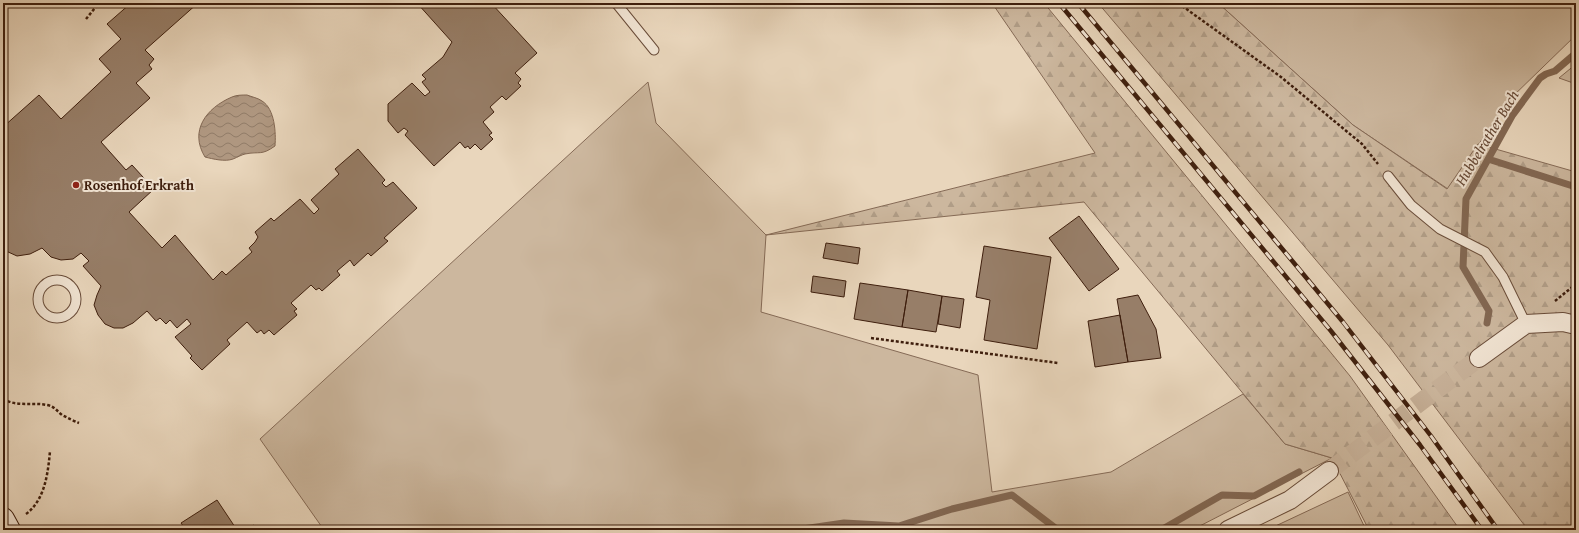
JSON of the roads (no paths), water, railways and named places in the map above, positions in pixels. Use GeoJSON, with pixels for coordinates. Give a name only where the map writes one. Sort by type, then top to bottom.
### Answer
{"type":"FeatureCollection","features":[{"type":"Feature","properties":{"kind":"street"},"geometry":{"type":"LineString","coordinates":[[1479,358],[1526,324],[1563,322],[1576,325]]}},
{"type":"Feature","properties":{"kind":"street"},"geometry":{"type":"LineString","coordinates":[[1228,530],[1290,500],[1329,471]]}},
{"type":"Feature","properties":{"kind":"lane"},"geometry":{"type":"LineString","coordinates":[[616,3],[654,50]]}},
{"type":"Feature","properties":{"kind":"lane"},"geometry":{"type":"LineString","coordinates":[[1388,176],[1411,205],[1440,229],[1485,252],[1503,277],[1526,324]]}},
{"type":"Feature","properties":{"kind":"lane"},"geometry":{"type":"LineString","coordinates":[[60,280],[69,284],[75,292],[76,302],[73,311],[64,317],[54,318],[45,314],[40,306],[38,296],[42,287],[50,281],[60,280]]}},
{"type":"Feature","properties":{"kind":"water"},"geometry":{"type":"Polygon","coordinates":[[[247,95],[257,98],[270,110],[275,128],[275,146],[263,152],[245,154],[230,160],[219,160],[205,157],[200,147],[199,138],[203,121],[215,107],[223,102],[235,96],[247,95]]]}},
{"type":"Feature","properties":{"kind":"waterway","name":"Hubbelrather Bach"},"geometry":{"type":"LineString","coordinates":[[1487,323],[1489,311],[1463,267],[1466,199],[1512,116],[1540,78],[1555,71],[1576,53]]}},
{"type":"Feature","properties":{"kind":"waterway"},"geometry":{"type":"LineString","coordinates":[[1488,159],[1576,187]]}},
{"type":"Feature","properties":{"kind":"waterway","name":"Hubbelrather Bach"},"geometry":{"type":"LineString","coordinates":[[1161,530],[1222,495],[1254,496],[1299,472]]}},
{"type":"Feature","properties":{"kind":"waterway","name":"Hubbelrather Bach"},"geometry":{"type":"LineString","coordinates":[[796,530],[844,523],[899,526],[952,509],[1012,495],[1058,530]]}},
{"type":"Feature","properties":{"kind":"tunnel"},"geometry":{"type":"LineString","coordinates":[[1329,471],[1479,358]]}},
{"type":"Feature","properties":{"kind":"railway"},"geometry":{"type":"LineString","coordinates":[[1059,3],[1331,331],[1420,445],[1482,530]]}},
{"type":"Feature","properties":{"kind":"railway"},"geometry":{"type":"LineString","coordinates":[[1078,3],[1343,322],[1431,436],[1498,530]]}},
{"type":"Feature","properties":{"kind":"place","name":"Rosenhof Erkrath"},"geometry":{"type":"Point","coordinates":[76,185]}}]}
